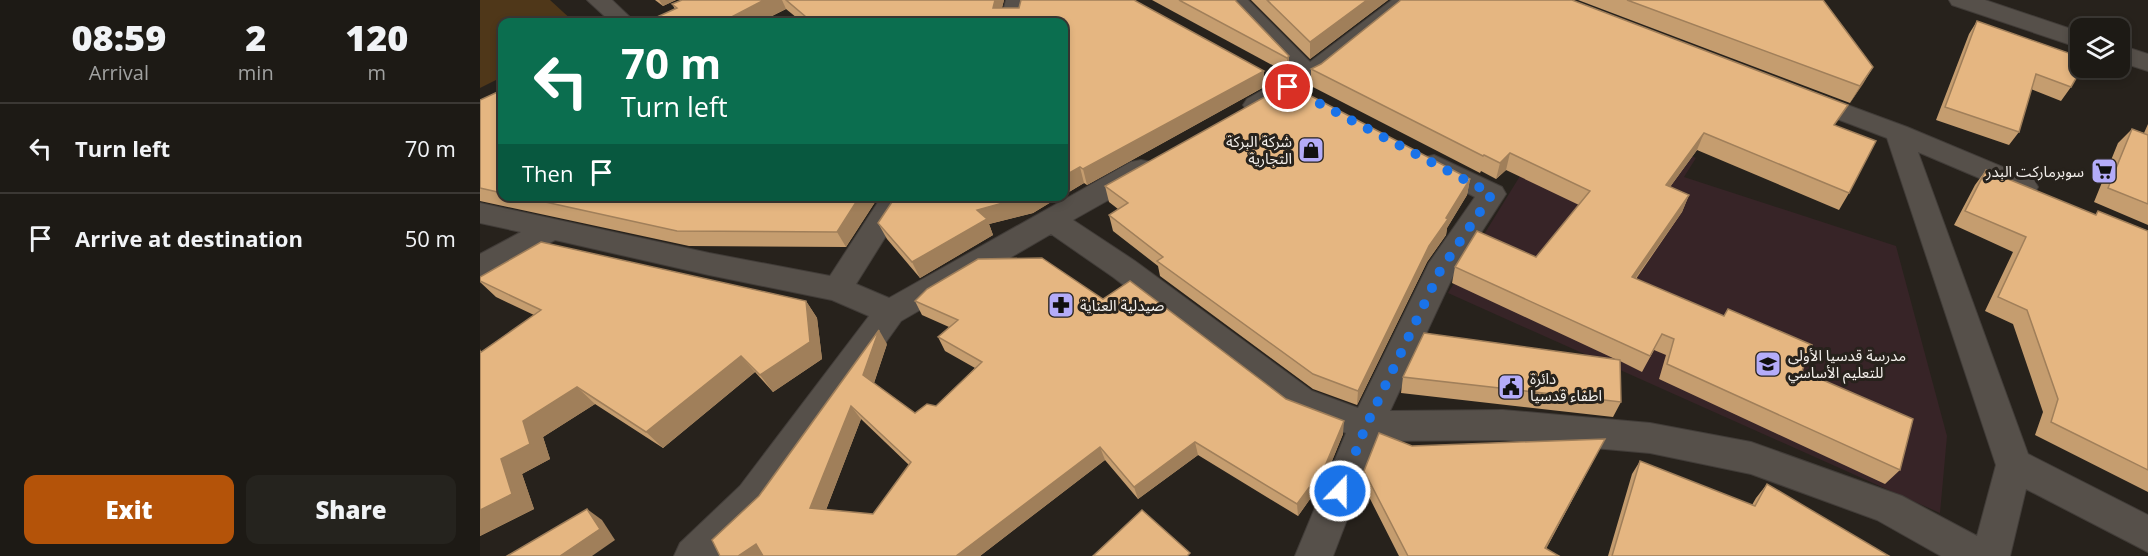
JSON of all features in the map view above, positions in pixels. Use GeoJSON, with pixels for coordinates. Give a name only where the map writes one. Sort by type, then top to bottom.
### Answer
{"type":"FeatureCollection","features":[{"type":"Feature","properties":{"kind":"main road"},"geometry":{"type":"LineString","coordinates":[[1961,0],[2070,37]]}},
{"type":"Feature","properties":{"kind":"main road"},"geometry":{"type":"LineString","coordinates":[[2130,57],[2148,63]]}},
{"type":"Feature","properties":{"kind":"street"},"geometry":{"type":"LineString","coordinates":[[598,0],[619,18]]}},
{"type":"Feature","properties":{"kind":"street"},"geometry":{"type":"LineString","coordinates":[[1012,18],[1017,0]]}},
{"type":"Feature","properties":{"kind":"street"},"geometry":{"type":"LineString","coordinates":[[1236,0],[1293,62],[1293,84]]}},
{"type":"Feature","properties":{"kind":"street"},"geometry":{"type":"LineString","coordinates":[[1236,116],[1293,84],[1406,0]]}},
{"type":"Feature","properties":{"kind":"street"},"geometry":{"type":"LineString","coordinates":[[1786,90],[1898,133],[2044,196]]}},
{"type":"Feature","properties":{"kind":"street"},"geometry":{"type":"LineString","coordinates":[[1898,133],[2014,465],[1991,556]]}},
{"type":"Feature","properties":{"kind":"street"},"geometry":{"type":"LineString","coordinates":[[1314,556],[1366,426],[1440,271],[1492,194],[1410,152]]}},
{"type":"Feature","properties":{"kind":"street"},"geometry":{"type":"LineString","coordinates":[[693,556],[753,498],[890,312],[1164,156]]}},
{"type":"Feature","properties":{"kind":"street"},"geometry":{"type":"LineString","coordinates":[[837,289],[894,201]]}},
{"type":"Feature","properties":{"kind":"street"},"geometry":{"type":"LineString","coordinates":[[480,213],[709,264],[837,289],[890,312]]}},
{"type":"Feature","properties":{"kind":"street"},"geometry":{"type":"LineString","coordinates":[[1050,219],[1125,269],[1300,402],[1366,426],[1503,425],[1650,438],[1751,458],[1889,508],[1977,556]]}},
{"type":"Feature","properties":{"kind":"street"},"geometry":{"type":"LineString","coordinates":[[480,267],[552,229]]}},
{"type":"Feature","properties":{"kind":"street"},"geometry":{"type":"LineString","coordinates":[[2014,465],[2148,534]]}},
{"type":"Feature","properties":{"kind":"shaded area"},"geometry":{"type":"Polygon","coordinates":[[[480,0],[550,0],[570,18],[498,18],[498,79],[480,88],[480,0]]]}},
{"type":"Feature","properties":{"kind":"shaded area","name":"مدرسة قدسيا الأولى للتعليم الأساسي"},"geometry":{"type":"Polygon","coordinates":[[[1578,103],[1696,158],[1684,177],[1896,246],[1947,436],[1940,513],[1448,293],[1531,158],[1578,103]]]}},
{"type":"Feature","properties":{"kind":"building"},"geometry":{"type":"Polygon","coordinates":[[[682,0],[764,0],[730,18],[655,18],[677,8],[672,4],[682,0]]]}},
{"type":"Feature","properties":{"kind":"building"},"geometry":{"type":"Polygon","coordinates":[[[786,0],[995,0],[993,8],[1019,8],[1021,0],[1134,0],[1264,71],[1083,169],[1080,167],[1068,174],[1068,18],[807,18],[786,0]]]}},
{"type":"Feature","properties":{"kind":"building"},"geometry":{"type":"Polygon","coordinates":[[[1179,0],[1235,0],[1289,56],[1287,58],[1179,0]]]}},
{"type":"Feature","properties":{"kind":"building"},"geometry":{"type":"Polygon","coordinates":[[[1267,0],[1367,0],[1310,42],[1267,0]]]}},
{"type":"Feature","properties":{"kind":"building"},"geometry":{"type":"Polygon","coordinates":[[[1401,0],[1572,0],[1848,105],[1834,125],[1876,141],[1849,193],[1704,133],[1666,185],[1689,195],[1632,277],[1724,316],[1728,309],[1812,345],[1802,371],[1913,419],[1900,470],[1667,364],[1674,339],[1662,334],[1650,356],[1455,267],[1477,231],[1536,257],[1590,191],[1510,153],[1500,163],[1483,156],[1311,69],[1321,64],[1401,0]]]}},
{"type":"Feature","properties":{"kind":"building"},"geometry":{"type":"Polygon","coordinates":[[[1627,0],[1823,0],[1873,67],[1860,86],[1627,0]]]}},
{"type":"Feature","properties":{"kind":"building"},"geometry":{"type":"Polygon","coordinates":[[[1977,21],[2070,54],[2070,78],[2076,78],[2071,87],[2036,74],[2019,132],[1945,107],[1977,21]]]}},
{"type":"Feature","properties":{"kind":"building"},"geometry":{"type":"Polygon","coordinates":[[[1288,84],[1470,179],[1446,218],[1448,219],[1429,246],[1358,391],[1313,374],[1157,261],[1163,257],[1109,215],[1128,203],[1105,186],[1288,84]]]}},
{"type":"Feature","properties":{"kind":"building"},"geometry":{"type":"Polygon","coordinates":[[[498,92],[498,192],[480,188],[480,100],[498,92]]]}},
{"type":"Feature","properties":{"kind":"building"},"geometry":{"type":"Polygon","coordinates":[[[2132,129],[2148,135],[2148,204],[2108,188],[2132,129]]]}},
{"type":"Feature","properties":{"kind":"building"},"geometry":{"type":"Polygon","coordinates":[[[1986,170],[2096,215],[2098,211],[2148,231],[2148,470],[2051,422],[2058,399],[2027,310],[1998,297],[2026,237],[1965,211],[1986,170]]]}},
{"type":"Feature","properties":{"kind":"building"},"geometry":{"type":"Polygon","coordinates":[[[541,201],[857,201],[837,232],[677,231],[541,201]]]}},
{"type":"Feature","properties":{"kind":"building"},"geometry":{"type":"Polygon","coordinates":[[[893,201],[1010,201],[977,210],[987,219],[912,262],[878,223],[893,201]]]}},
{"type":"Feature","properties":{"kind":"building"},"geometry":{"type":"Polygon","coordinates":[[[541,242],[806,301],[810,342],[760,375],[741,356],[646,432],[577,387],[523,421],[530,444],[501,459],[512,494],[480,510],[480,353],[541,310],[480,281],[480,277],[541,242]]]}},
{"type":"Feature","properties":{"kind":"building"},"geometry":{"type":"Polygon","coordinates":[[[1042,258],[1103,299],[1130,281],[1286,399],[1344,421],[1325,466],[1297,504],[1195,442],[1134,487],[1100,447],[956,556],[763,556],[756,544],[738,556],[720,556],[712,540],[759,496],[879,330],[863,375],[915,413],[927,404],[936,406],[982,362],[938,337],[958,320],[915,301],[927,289],[978,259],[1042,258]],[[851,406],[810,508],[873,514],[911,462],[851,406]]]}},
{"type":"Feature","properties":{"kind":"building"},"geometry":{"type":"Polygon","coordinates":[[[1424,333],[1620,360],[1621,402],[1403,377],[1424,333]]]}},
{"type":"Feature","properties":{"kind":"building"},"geometry":{"type":"Polygon","coordinates":[[[1379,433],[1412,446],[1605,439],[1545,548],[1559,556],[1408,556],[1364,471],[1379,433]]]}},
{"type":"Feature","properties":{"kind":"building"},"geometry":{"type":"Polygon","coordinates":[[[1640,461],[1755,506],[1767,484],[1889,556],[1612,556],[1640,461]]]}},
{"type":"Feature","properties":{"kind":"building"},"geometry":{"type":"Polygon","coordinates":[[[587,509],[600,529],[560,556],[507,556],[587,509]]]}},
{"type":"Feature","properties":{"kind":"building"},"geometry":{"type":"Polygon","coordinates":[[[1142,510],[1190,553],[1187,556],[1093,556],[1142,510]]]}},
{"type":"Feature","properties":{"kind":"place","name":"شركة البركة التجارية"},"geometry":{"type":"Point","coordinates":[1311,150]}},
{"type":"Feature","properties":{"kind":"place","name":"سوبرماركت البدر"},"geometry":{"type":"Point","coordinates":[2104,171]}},
{"type":"Feature","properties":{"kind":"place","name":"صيدلية العناية"},"geometry":{"type":"Point","coordinates":[1061,305]}},
{"type":"Feature","properties":{"kind":"place","name":"مدرسة قدسيا الأولى للتعليم الأساسي"},"geometry":{"type":"Point","coordinates":[1768,364]}},
{"type":"Feature","properties":{"kind":"place","name":"دائرة اطفاء قدسيا"},"geometry":{"type":"Point","coordinates":[1511,387]}},
{"type":"Feature","properties":{"kind":"route"},"geometry":{"type":"LineString","coordinates":[[1288,87],[1492,194],[1440,271],[1366,426],[1340,491]]}}]}
